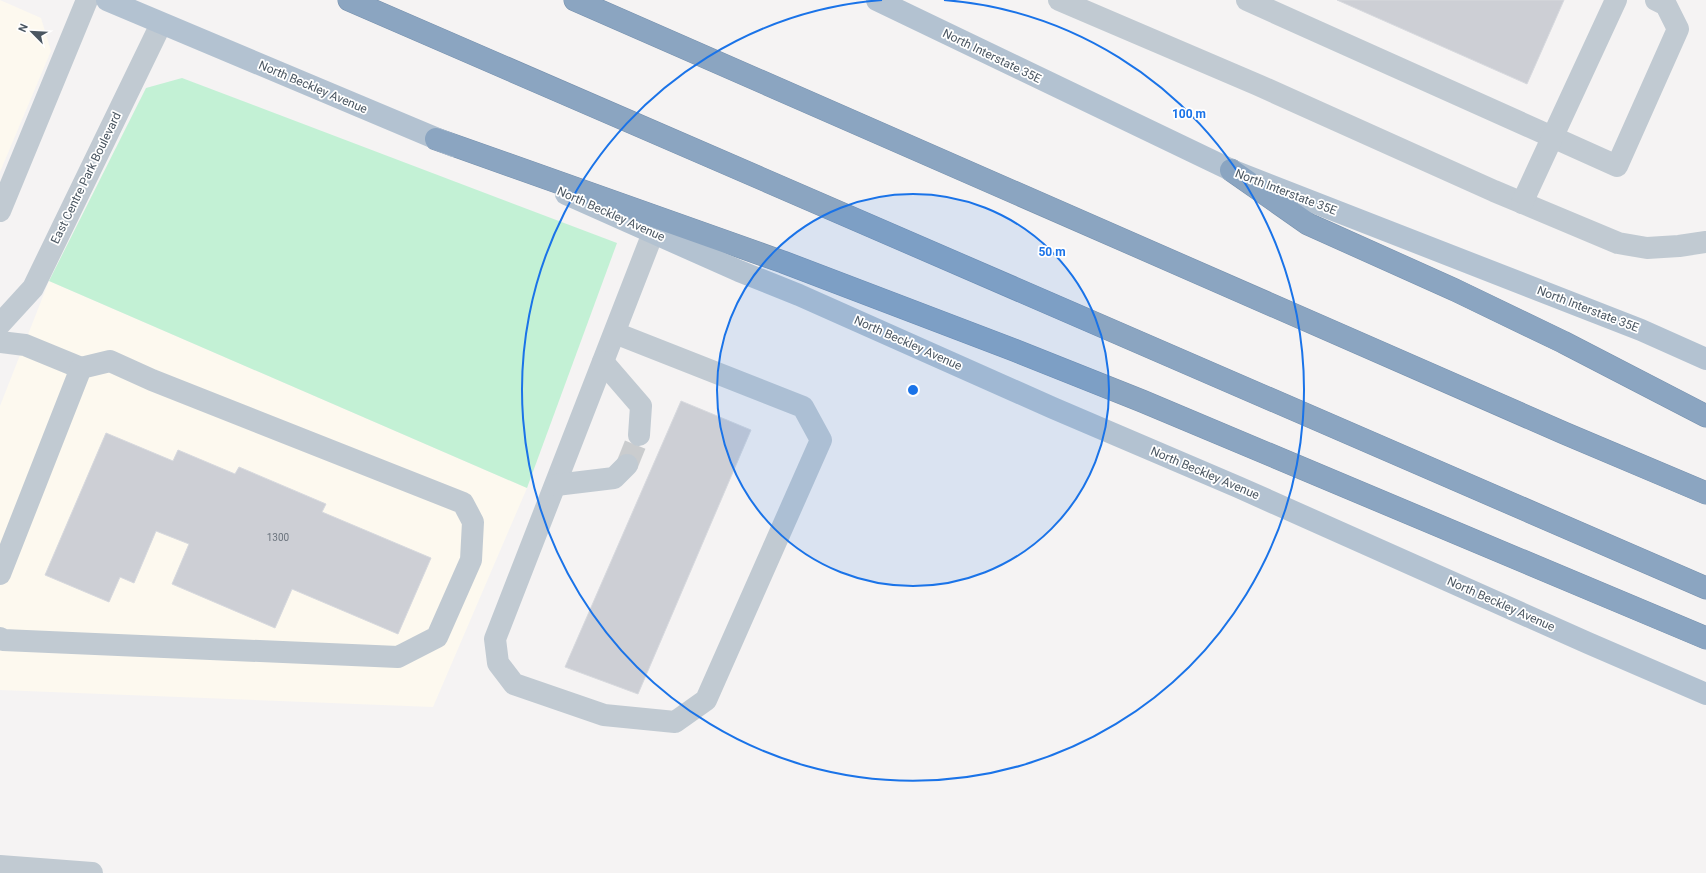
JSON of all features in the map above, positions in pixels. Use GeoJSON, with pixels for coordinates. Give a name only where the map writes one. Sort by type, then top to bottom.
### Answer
{"type":"FeatureCollection","features":[{"type":"Feature","properties":{"kind":"highway"},"geometry":{"type":"LineString","coordinates":[[350,0],[1706,588]]}},
{"type":"Feature","properties":{"kind":"highway"},"geometry":{"type":"LineString","coordinates":[[575,0],[1549,426],[1706,493]]}},
{"type":"Feature","properties":{"kind":"highway"},"geometry":{"type":"LineString","coordinates":[[436,139],[783,262],[1014,350],[1142,401],[1706,638]]}},
{"type":"Feature","properties":{"kind":"highway"},"geometry":{"type":"LineString","coordinates":[[1231,170],[1308,224],[1520,321],[1706,416]]}},
{"type":"Feature","properties":{"kind":"main road","name":"North Beckley Avenue"},"geometry":{"type":"LineString","coordinates":[[107,0],[436,139],[739,271],[799,295],[1052,408],[1238,487],[1706,694]]}},
{"type":"Feature","properties":{"kind":"main road","name":"North Interstate 35E"},"geometry":{"type":"LineString","coordinates":[[877,0],[1231,170],[1634,327],[1706,359]]}},
{"type":"Feature","properties":{"kind":"street"},"geometry":{"type":"LineString","coordinates":[[0,211],[87,0]]}},
{"type":"Feature","properties":{"kind":"street"},"geometry":{"type":"LineString","coordinates":[[1059,0],[1258,85],[1522,203],[1618,243],[1647,248],[1680,246],[1706,242]]}},
{"type":"Feature","properties":{"kind":"street"},"geometry":{"type":"LineString","coordinates":[[1247,0],[1617,166],[1678,29],[1666,5],[1656,0]]}},
{"type":"Feature","properties":{"kind":"street"},"geometry":{"type":"LineString","coordinates":[[1522,203],[1616,0]]}},
{"type":"Feature","properties":{"kind":"street","name":"East Centre Park Boulevard"},"geometry":{"type":"LineString","coordinates":[[0,324],[33,288],[161,24]]}},
{"type":"Feature","properties":{"kind":"street"},"geometry":{"type":"LineString","coordinates":[[615,332],[803,407],[821,440],[706,700],[675,722],[604,715],[514,684],[498,663],[496,639],[615,332],[654,233]]}},
{"type":"Feature","properties":{"kind":"street"},"geometry":{"type":"LineString","coordinates":[[0,342],[25,345],[81,368],[110,362],[463,504],[473,522],[471,560],[437,637],[398,657],[3,640],[0,638]]}},
{"type":"Feature","properties":{"kind":"street"},"geometry":{"type":"LineString","coordinates":[[604,362],[641,406],[639,435]]}},
{"type":"Feature","properties":{"kind":"street"},"geometry":{"type":"LineString","coordinates":[[0,574],[81,368]]}},
{"type":"Feature","properties":{"kind":"street"},"geometry":{"type":"LineString","coordinates":[[556,485],[614,478],[627,465]]}},
{"type":"Feature","properties":{"kind":"street"},"geometry":{"type":"LineString","coordinates":[[0,866],[92,873]]}},
{"type":"Feature","properties":{"kind":"shaded area"},"geometry":{"type":"Polygon","coordinates":[[[0,0],[41,18],[51,51],[0,172],[0,0]]]}},
{"type":"Feature","properties":{"kind":"shaded area"},"geometry":{"type":"Polygon","coordinates":[[[49,281],[527,488],[433,707],[0,690],[0,406],[49,281]]]}},
{"type":"Feature","properties":{"kind":"green space"},"geometry":{"type":"Polygon","coordinates":[[[182,78],[617,243],[527,488],[49,281],[146,88],[182,78]]]}},
{"type":"Feature","properties":{"kind":"building"},"geometry":{"type":"Polygon","coordinates":[[[1337,0],[1564,0],[1527,84],[1337,0]]]}},
{"type":"Feature","properties":{"kind":"building"},"geometry":{"type":"Polygon","coordinates":[[[681,401],[751,430],[638,694],[565,667],[681,401]]]}},
{"type":"Feature","properties":{"kind":"building"},"geometry":{"type":"Polygon","coordinates":[[[106,433],[173,461],[178,450],[235,474],[239,467],[326,504],[322,512],[431,558],[398,634],[292,589],[275,628],[172,584],[189,544],[156,531],[134,583],[120,577],[109,602],[45,575],[106,433]]]}},
{"type":"Feature","properties":{"kind":"tunnel"},"geometry":{"type":"LineString","coordinates":[[627,465],[639,435]]}}]}
